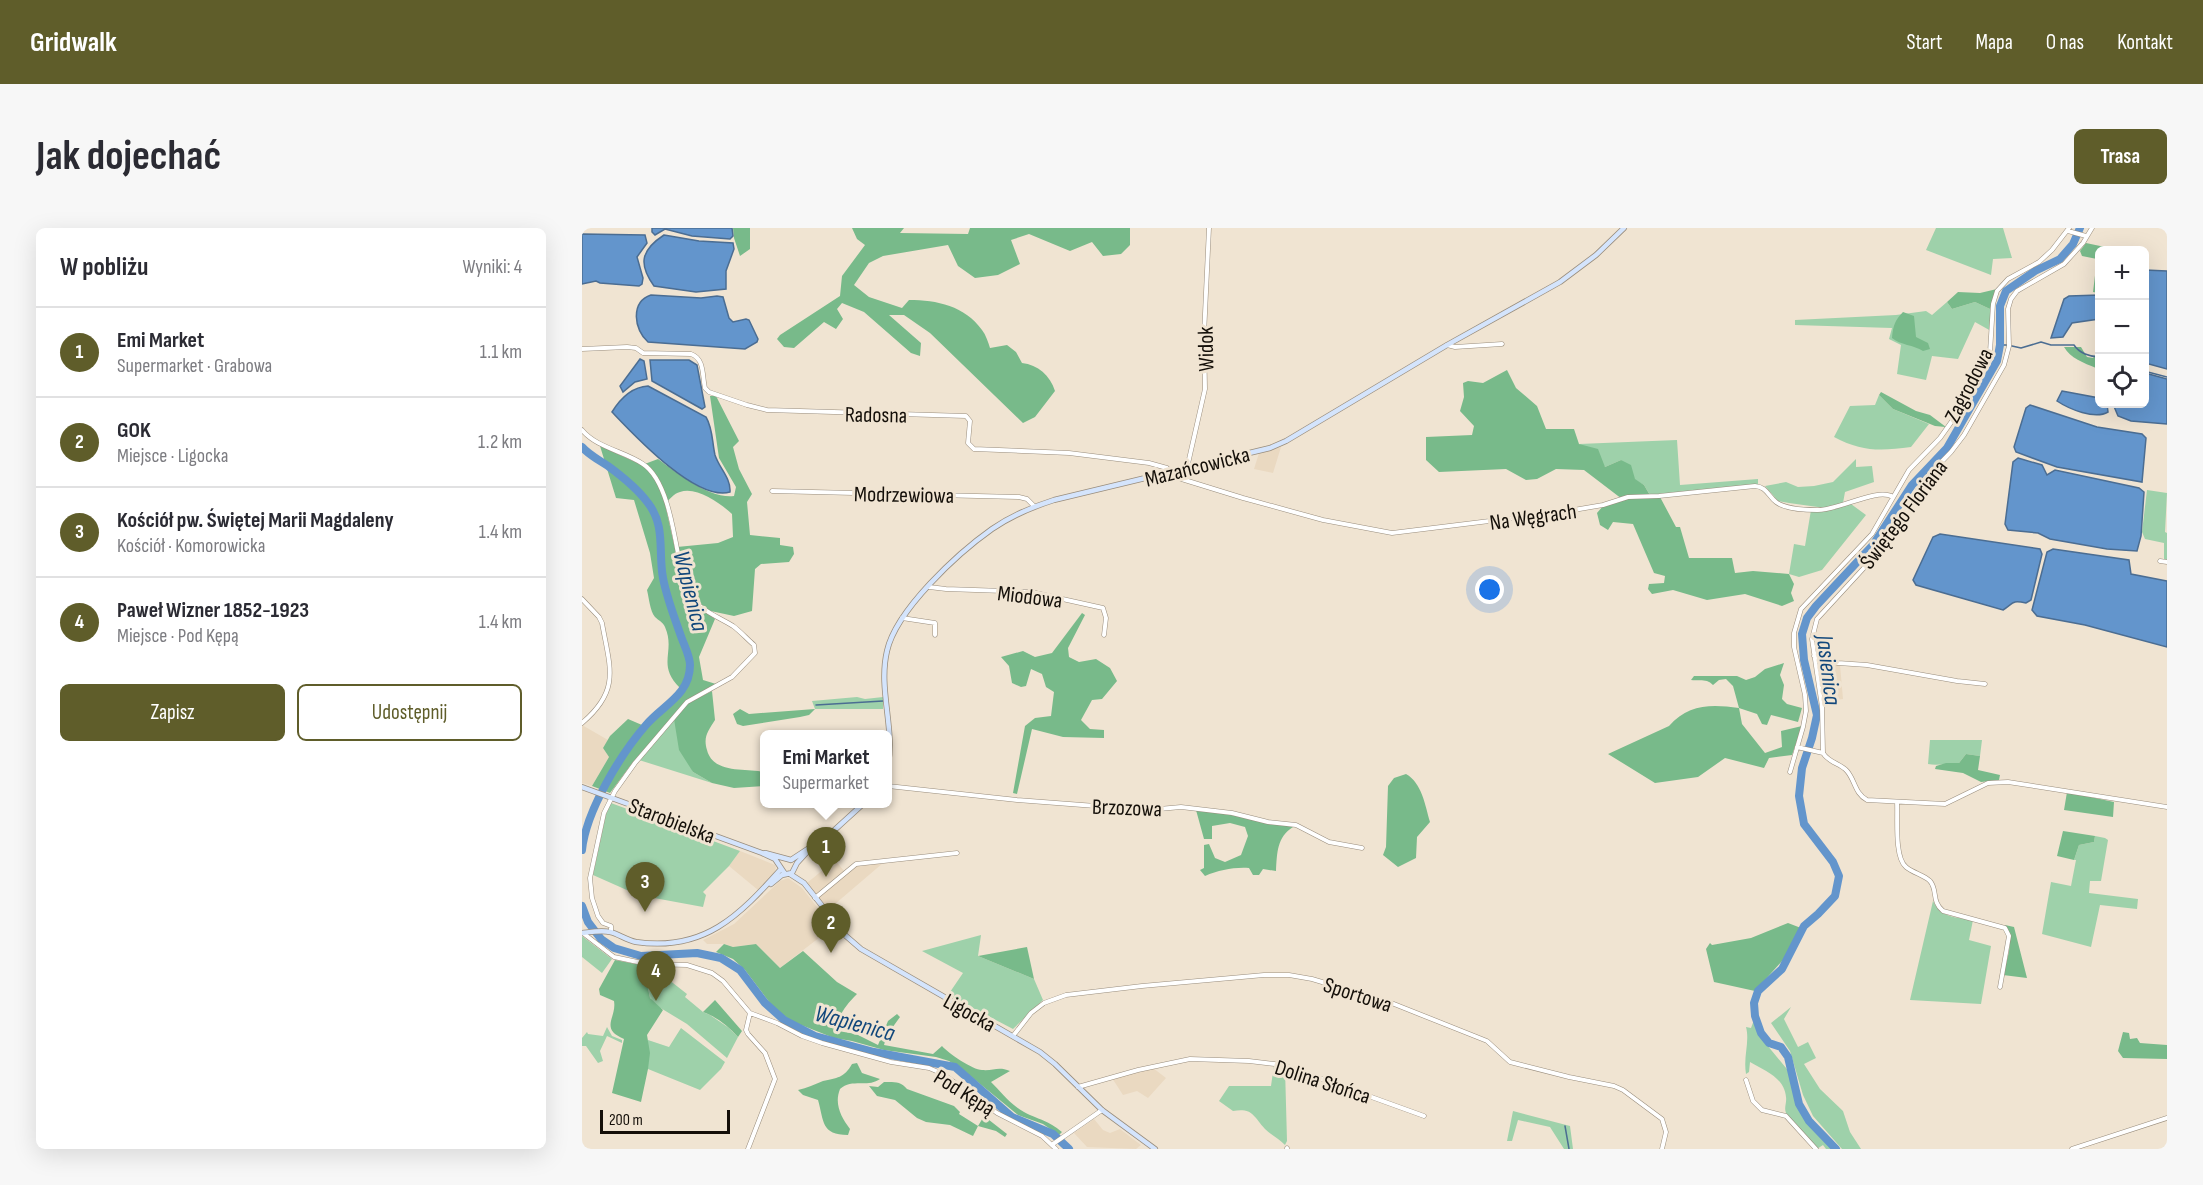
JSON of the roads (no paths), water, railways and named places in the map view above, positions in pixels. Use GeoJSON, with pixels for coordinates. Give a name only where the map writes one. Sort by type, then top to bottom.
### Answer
{"type":"FeatureCollection","features":[{"type":"Feature","properties":{"kind":"street","name":"Widok"},"geometry":{"type":"LineString","coordinates":[[1187,468],[1205,389],[1204,334],[1209,228]]}},
{"type":"Feature","properties":{"kind":"street","name":"Mazańcowicka"},"geometry":{"type":"LineString","coordinates":[[888,730],[885,665],[887,651],[895,630],[928,586],[978,540],[1010,518],[1034,506],[1270,448],[1286,441],[1447,345],[1560,282],[1596,255],[1624,228]]}},
{"type":"Feature","properties":{"kind":"street","name":"Świętego Floriana"},"geometry":{"type":"LineString","coordinates":[[1823,753],[1822,707],[1812,639],[1817,620],[1885,545],[1900,524],[1922,482],[1964,435],[2004,364],[2009,346],[2008,309],[2011,299],[2018,291],[2064,264],[2083,243],[2092,228]]}},
{"type":"Feature","properties":{"kind":"street"},"geometry":{"type":"LineString","coordinates":[[2068,230],[2086,236]]}},
{"type":"Feature","properties":{"kind":"street","name":"Zagrodowa"},"geometry":{"type":"LineString","coordinates":[[1790,772],[1799,748],[1806,711],[1805,695],[1794,647],[1796,621],[1801,609],[1872,534],[1909,470],[1940,438],[1957,414],[1990,352],[1993,304],[1997,291],[2008,279],[2039,262],[2068,230]]}},
{"type":"Feature","properties":{"kind":"street"},"geometry":{"type":"LineString","coordinates":[[1447,345],[1455,347],[1502,344]]}},
{"type":"Feature","properties":{"kind":"street","name":"Radosna"},"geometry":{"type":"LineString","coordinates":[[582,350],[627,347],[636,348],[643,353],[692,354],[701,361],[705,388],[709,392],[767,410],[966,416],[970,421],[968,443],[974,448],[1069,453],[1149,463],[1167,468],[1170,472]]}},
{"type":"Feature","properties":{"kind":"street"},"geometry":{"type":"LineString","coordinates":[[582,430],[587,436],[643,464],[657,477],[666,496],[685,589],[693,601],[705,612],[735,627],[754,645],[755,653],[732,677],[687,702],[635,763],[610,797],[604,813],[590,878],[592,898],[598,916],[603,923],[612,926],[611,932]]}},
{"type":"Feature","properties":{"kind":"street","name":"Na Węgrach"},"geometry":{"type":"LineString","coordinates":[[1170,472],[1175,477],[1323,520],[1392,533],[1573,510],[1603,505],[1628,497],[1755,486],[1764,488],[1776,502],[1816,510],[1845,505],[1881,494],[1887,493],[1893,497]]}},
{"type":"Feature","properties":{"kind":"street","name":"Modrzewiowa"},"geometry":{"type":"LineString","coordinates":[[772,491],[1019,497],[1027,499],[1034,506]]}},
{"type":"Feature","properties":{"kind":"street"},"geometry":{"type":"LineString","coordinates":[[2160,561],[2167,562]]}},
{"type":"Feature","properties":{"kind":"street","name":"Miodowa"},"geometry":{"type":"LineString","coordinates":[[928,586],[946,589],[1030,592],[1103,608],[1106,618],[1104,636]]}},
{"type":"Feature","properties":{"kind":"street"},"geometry":{"type":"LineString","coordinates":[[582,599],[602,623],[610,679],[604,700],[582,723]]}},
{"type":"Feature","properties":{"kind":"street"},"geometry":{"type":"LineString","coordinates":[[902,618],[935,623],[935,635]]}},
{"type":"Feature","properties":{"kind":"street"},"geometry":{"type":"LineString","coordinates":[[1814,656],[1838,663],[1867,664],[1985,684]]}},
{"type":"Feature","properties":{"kind":"street"},"geometry":{"type":"LineString","coordinates":[[1799,748],[1823,753],[1831,762],[1845,768],[1862,797],[1867,800],[1945,804],[1988,783],[2008,782],[2167,807]]}},
{"type":"Feature","properties":{"kind":"street","name":"Brzozowa"},"geometry":{"type":"LineString","coordinates":[[892,786],[1017,800],[1148,810],[1181,807],[1222,812],[1296,825],[1329,842],[1362,848]]}},
{"type":"Feature","properties":{"kind":"street","name":"Starobielska"},"geometry":{"type":"LineString","coordinates":[[582,787],[762,853]]}},
{"type":"Feature","properties":{"kind":"street"},"geometry":{"type":"LineString","coordinates":[[1896,802],[1899,855],[1902,863],[1929,880],[1933,886],[1938,907],[1943,911],[2006,928],[2009,936],[2000,987]]}},
{"type":"Feature","properties":{"kind":"street"},"geometry":{"type":"LineString","coordinates":[[584,932],[611,932],[625,939],[646,943],[683,941],[711,932],[734,917],[768,886],[784,871],[788,860],[810,849],[859,808]]}},
{"type":"Feature","properties":{"kind":"street"},"geometry":{"type":"LineString","coordinates":[[784,871],[795,868],[810,849]]}},
{"type":"Feature","properties":{"kind":"street"},"geometry":{"type":"LineString","coordinates":[[762,853],[774,854],[788,860],[804,883]]}},
{"type":"Feature","properties":{"kind":"street","name":"Ligocka"},"geometry":{"type":"LineString","coordinates":[[762,853],[776,859],[784,871],[804,883],[846,936],[861,949],[1014,1036],[1048,1058],[1102,1110],[1155,1149]]}},
{"type":"Feature","properties":{"kind":"street"},"geometry":{"type":"LineString","coordinates":[[814,898],[856,864],[957,853]]}},
{"type":"Feature","properties":{"kind":"street"},"geometry":{"type":"LineString","coordinates":[[584,932],[614,957],[647,964],[687,965],[712,973],[723,981],[750,1014],[747,1024],[748,1034],[765,1053],[775,1079],[748,1149]]}},
{"type":"Feature","properties":{"kind":"street","name":"Sportowa"},"geometry":{"type":"LineString","coordinates":[[1014,1036],[1030,1013],[1044,1003],[1066,995],[1263,975],[1289,975],[1312,979],[1389,1002],[1487,1041],[1510,1062],[1623,1090],[1662,1119],[1665,1132],[1662,1149]]}},
{"type":"Feature","properties":{"kind":"street","name":"Pod Kępą"},"geometry":{"type":"LineString","coordinates":[[750,1014],[822,1043],[891,1062],[929,1068],[943,1074],[997,1113],[1053,1144]]}},
{"type":"Feature","properties":{"kind":"street","name":"Dolina Słońca"},"geometry":{"type":"LineString","coordinates":[[1078,1087],[1190,1059],[1249,1061],[1283,1065],[1424,1116]]}},
{"type":"Feature","properties":{"kind":"street"},"geometry":{"type":"LineString","coordinates":[[1746,1080],[1753,1101],[1762,1110],[1786,1116],[1816,1149]]}},
{"type":"Feature","properties":{"kind":"street"},"geometry":{"type":"LineString","coordinates":[[1056,1149],[1053,1144],[1102,1110]]}},
{"type":"Feature","properties":{"kind":"street"},"geometry":{"type":"LineString","coordinates":[[2072,1149],[2167,1118]]}},
{"type":"Feature","properties":{"kind":"water"},"geometry":{"type":"Polygon","coordinates":[[[652,228],[732,228],[733,236],[730,239],[692,236],[665,229],[655,235],[652,228]]]}},
{"type":"Feature","properties":{"kind":"water"},"geometry":{"type":"Polygon","coordinates":[[[582,234],[645,235],[647,243],[637,257],[643,278],[642,284],[639,286],[596,281],[582,284],[582,234]]]}},
{"type":"Feature","properties":{"kind":"water"},"geometry":{"type":"Polygon","coordinates":[[[664,235],[699,241],[733,243],[734,249],[726,271],[726,289],[696,292],[654,286],[646,271],[644,258],[650,246],[664,235]]]}},
{"type":"Feature","properties":{"kind":"water"},"geometry":{"type":"Polygon","coordinates":[[[2149,270],[2167,271],[2167,369],[2149,364],[2149,270]]]}},
{"type":"Feature","properties":{"kind":"water"},"geometry":{"type":"Polygon","coordinates":[[[651,295],[723,297],[729,318],[733,322],[749,320],[758,339],[757,342],[745,349],[648,342],[640,331],[636,317],[640,304],[651,295]]]}},
{"type":"Feature","properties":{"kind":"water"},"geometry":{"type":"Polygon","coordinates":[[[2095,295],[2095,320],[2072,323],[2063,337],[2051,338],[2064,299],[2069,296],[2095,295]]]}},
{"type":"Feature","properties":{"kind":"water"},"geometry":{"type":"Polygon","coordinates":[[[640,359],[644,361],[647,379],[635,382],[623,392],[620,386],[640,359]]]}},
{"type":"Feature","properties":{"kind":"water"},"geometry":{"type":"Polygon","coordinates":[[[650,360],[689,360],[697,365],[705,407],[702,409],[652,381],[650,360]]]}},
{"type":"Feature","properties":{"kind":"water"},"geometry":{"type":"Polygon","coordinates":[[[2149,374],[2167,379],[2167,424],[2131,421],[2118,416],[2115,408],[2149,408],[2149,374]]]}},
{"type":"Feature","properties":{"kind":"water"},"geometry":{"type":"Polygon","coordinates":[[[648,386],[706,417],[715,455],[729,482],[730,492],[716,492],[700,487],[683,477],[650,450],[612,412],[627,395],[648,386]]]}},
{"type":"Feature","properties":{"kind":"water"},"geometry":{"type":"Polygon","coordinates":[[[2062,391],[2095,397],[2095,408],[2108,408],[2108,412],[2096,415],[2082,413],[2057,401],[2062,391]]]}},
{"type":"Feature","properties":{"kind":"water"},"geometry":{"type":"Polygon","coordinates":[[[2030,405],[2097,427],[2142,434],[2146,438],[2142,482],[2057,467],[2016,452],[2014,447],[2026,408],[2030,405]]]}},
{"type":"Feature","properties":{"kind":"water"},"geometry":{"type":"Polygon","coordinates":[[[2018,458],[2042,465],[2047,475],[2055,470],[2139,488],[2144,492],[2141,536],[2137,551],[2107,549],[2050,539],[2038,533],[2008,530],[2005,524],[2013,462],[2018,458]]]}},
{"type":"Feature","properties":{"kind":"water"},"geometry":{"type":"Polygon","coordinates":[[[1940,534],[2040,549],[2042,554],[2031,600],[2026,603],[2013,603],[2003,610],[1916,585],[1913,580],[1933,537],[1940,534]]]}},
{"type":"Feature","properties":{"kind":"water"},"geometry":{"type":"Polygon","coordinates":[[[2053,549],[2129,560],[2131,574],[2167,581],[2167,647],[2085,625],[2037,616],[2032,610],[2047,552],[2053,549]]]}},
{"type":"Feature","properties":{"kind":"waterway","name":"Jasienica"},"geometry":{"type":"LineString","coordinates":[[1836,1149],[1809,1121],[1799,1104],[1788,1057],[1781,1047],[1769,1043],[1761,1033],[1755,1016],[1754,1003],[1758,991],[1782,969],[1804,926],[1835,896],[1839,876],[1833,862],[1804,824],[1799,796],[1802,768],[1817,715],[1804,660],[1802,634],[1807,618],[1816,606],[1873,545],[1912,485],[1947,448],[1997,361],[2000,345],[2000,306],[2006,291],[2035,271],[2060,259],[2073,244],[2080,228]]}},
{"type":"Feature","properties":{"kind":"waterway"},"geometry":{"type":"LineString","coordinates":[[2012,346],[2021,348],[2041,342],[2051,345],[2074,345],[2085,354],[2095,356]]}},
{"type":"Feature","properties":{"kind":"waterway","name":"Jasienica"},"geometry":{"type":"LineString","coordinates":[[2000,345],[2007,345]]}},
{"type":"Feature","properties":{"kind":"waterway"},"geometry":{"type":"LineString","coordinates":[[2149,372],[2167,377]]}},
{"type":"Feature","properties":{"kind":"waterway","name":"Wapienica"},"geometry":{"type":"LineString","coordinates":[[582,447],[630,483],[654,512],[659,530],[665,586],[690,665],[689,675],[681,692],[646,725],[615,767],[590,818],[582,850]]}},
{"type":"Feature","properties":{"kind":"waterway"},"geometry":{"type":"LineString","coordinates":[[816,705],[883,701]]}},
{"type":"Feature","properties":{"kind":"waterway","name":"Wapienica"},"geometry":{"type":"LineString","coordinates":[[582,906],[588,922],[601,939],[614,948],[641,956],[697,953],[721,958],[740,970],[765,1003],[784,1020],[815,1036],[874,1052],[955,1067],[1012,1117],[1053,1134],[1069,1149]]}},
{"type":"Feature","properties":{"kind":"waterway"},"geometry":{"type":"LineString","coordinates":[[1565,1126],[1569,1149]]}},
{"type":"Feature","properties":{"kind":"place","name":"Emi Market"},"geometry":{"type":"Point","coordinates":[826,877]}},
{"type":"Feature","properties":{"kind":"place","name":"Kościół pw. Świętej Marii Magdaleny"},"geometry":{"type":"Point","coordinates":[645,912]}},
{"type":"Feature","properties":{"kind":"place","name":"GOK"},"geometry":{"type":"Point","coordinates":[831,953]}},
{"type":"Feature","properties":{"kind":"place","name":"Paweł Wizner 1852-1923"},"geometry":{"type":"Point","coordinates":[656,1001]}}]}
